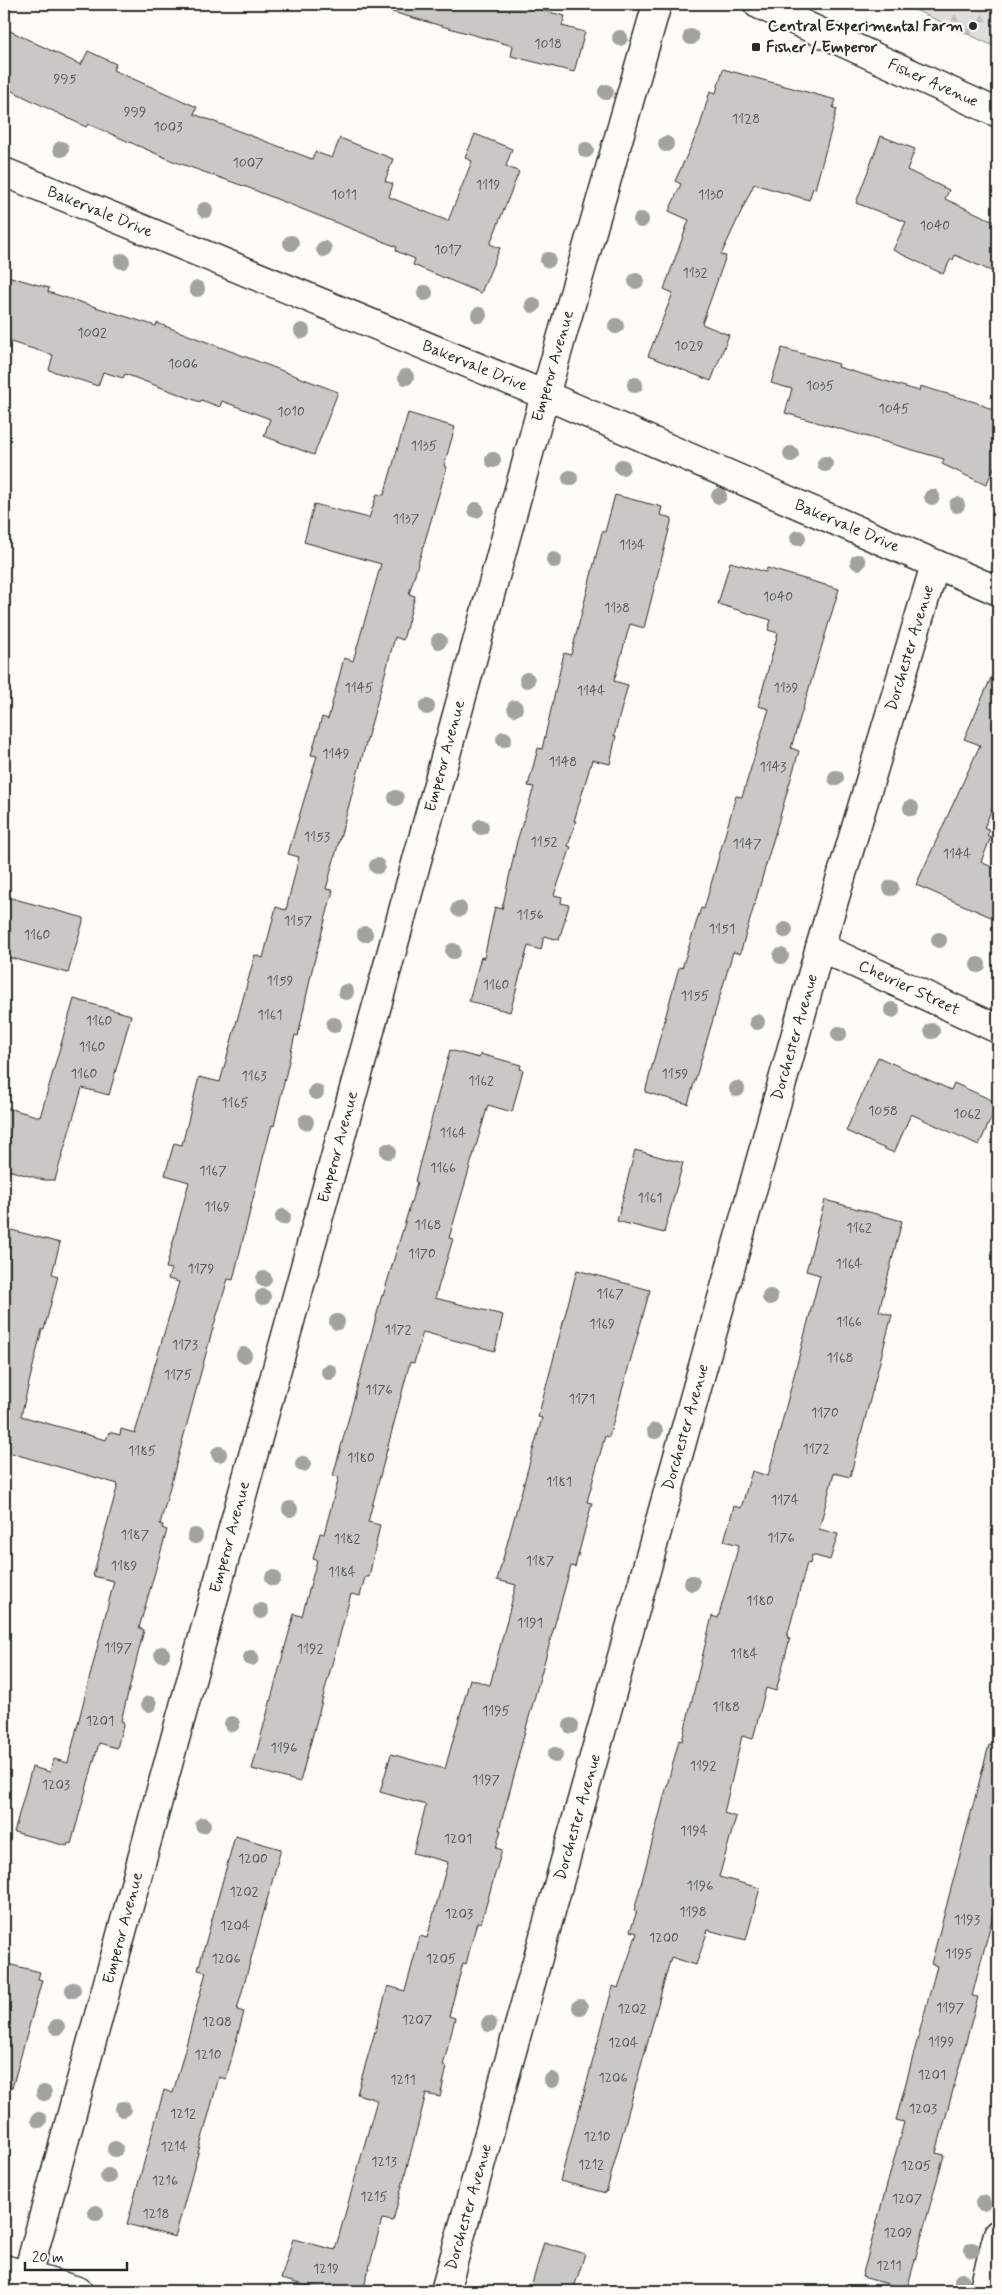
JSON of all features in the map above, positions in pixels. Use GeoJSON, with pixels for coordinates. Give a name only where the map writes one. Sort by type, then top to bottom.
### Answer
{"type":"FeatureCollection","features":[{"type":"Feature","properties":{"kind":"street","name":"Emperor Avenue"},"geometry":{"type":"LineString","coordinates":[[18,2279],[545,395],[657,4]]}},
{"type":"Feature","properties":{"kind":"street","name":"Fisher Avenue"},"geometry":{"type":"LineString","coordinates":[[758,4],[998,113]]}},
{"type":"Feature","properties":{"kind":"street","name":"Bakervale Drive"},"geometry":{"type":"LineString","coordinates":[[4,172],[545,395],[998,591]]}},
{"type":"Feature","properties":{"kind":"street","name":"Dorchester Avenue"},"geometry":{"type":"LineString","coordinates":[[445,2291],[820,947],[935,565]]}},
{"type":"Feature","properties":{"kind":"street","name":"Chevrier Street"},"geometry":{"type":"LineString","coordinates":[[820,947],[998,1029]]}},
{"type":"Feature","properties":{"kind":"street"},"geometry":{"type":"LineString","coordinates":[[983,2291],[998,2234]]}},
{"type":"Feature","properties":{"kind":"street"},"geometry":{"type":"LineString","coordinates":[[18,2279],[78,2291]]}},
{"type":"Feature","properties":{"kind":"green space","name":"Central Experimental Farm"},"geometry":{"type":"Polygon","coordinates":[[[902,4],[998,4],[998,48],[902,4]]]}},
{"type":"Feature","properties":{"kind":"building"},"geometry":{"type":"Polygon","coordinates":[[[393,4],[517,4],[565,16],[562,26],[585,32],[574,72],[511,56],[513,46],[392,12],[393,4]]]}},
{"type":"Feature","properties":{"kind":"building"},"geometry":{"type":"Polygon","coordinates":[[[4,28],[81,65],[88,51],[116,64],[113,70],[197,107],[194,114],[312,159],[315,152],[332,158],[340,138],[393,159],[385,181],[393,184],[389,197],[448,221],[472,161],[465,158],[475,134],[512,149],[506,166],[519,172],[490,244],[500,248],[481,293],[413,265],[415,259],[396,251],[397,247],[249,188],[173,161],[88,124],[86,127],[4,87],[4,28]]]}},
{"type":"Feature","properties":{"kind":"building"},"geometry":{"type":"Polygon","coordinates":[[[723,69],[836,100],[833,108],[837,109],[815,189],[813,188],[809,200],[754,184],[721,255],[726,256],[702,324],[729,335],[711,381],[648,356],[673,293],[664,289],[689,220],[669,211],[681,184],[675,181],[699,129],[710,91],[716,93],[723,69]]]}},
{"type":"Feature","properties":{"kind":"building"},"geometry":{"type":"Polygon","coordinates":[[[881,136],[915,149],[907,170],[949,190],[945,199],[998,223],[998,274],[955,255],[943,274],[893,250],[906,222],[856,203],[881,136]]]}},
{"type":"Feature","properties":{"kind":"building"},"geometry":{"type":"Polygon","coordinates":[[[4,275],[49,288],[48,292],[156,326],[157,323],[338,392],[314,455],[264,436],[270,419],[222,401],[220,407],[201,400],[200,402],[125,374],[123,378],[103,372],[98,386],[49,370],[53,355],[4,340],[4,275]]]}},
{"type":"Feature","properties":{"kind":"building"},"geometry":{"type":"Polygon","coordinates":[[[782,348],[839,364],[838,367],[919,391],[920,386],[975,402],[998,412],[998,460],[986,485],[942,464],[944,459],[785,413],[792,389],[771,383],[782,348]]]}},
{"type":"Feature","properties":{"kind":"building"},"geometry":{"type":"Polygon","coordinates":[[[408,413],[455,427],[444,466],[447,467],[409,594],[415,596],[403,640],[395,637],[326,889],[333,890],[312,970],[298,1036],[295,1035],[274,1126],[272,1125],[263,1158],[233,1280],[228,1279],[211,1335],[160,1524],[163,1525],[162,1528],[167,1530],[139,1628],[144,1630],[121,1721],[124,1722],[117,1748],[99,1743],[71,1844],[68,1843],[67,1846],[14,1832],[32,1767],[50,1772],[54,1759],[68,1763],[114,1581],[93,1576],[118,1484],[4,1451],[4,1228],[60,1243],[52,1274],[58,1276],[44,1330],[42,1329],[21,1416],[106,1440],[109,1432],[120,1435],[121,1429],[135,1433],[179,1282],[168,1279],[171,1269],[166,1268],[189,1182],[165,1175],[174,1143],[182,1145],[199,1077],[220,1082],[255,955],[263,958],[276,907],[286,910],[299,857],[288,854],[317,756],[311,755],[322,717],[328,719],[344,658],[353,661],[381,564],[304,542],[314,504],[369,518],[377,494],[384,495],[408,413]]]}},
{"type":"Feature","properties":{"kind":"building"},"geometry":{"type":"Polygon","coordinates":[[[615,495],[662,507],[660,515],[672,518],[644,628],[630,624],[614,681],[628,685],[614,736],[616,736],[610,764],[592,760],[574,821],[576,821],[568,846],[571,847],[554,895],[562,897],[561,903],[569,905],[559,940],[544,936],[541,950],[528,946],[510,1012],[469,1001],[481,957],[484,958],[495,907],[502,909],[517,841],[534,787],[528,786],[538,748],[542,749],[564,653],[571,655],[602,532],[605,532],[615,495]]]}},
{"type":"Feature","properties":{"kind":"building"},"geometry":{"type":"Polygon","coordinates":[[[730,562],[766,572],[767,568],[839,589],[791,748],[799,751],[740,954],[733,952],[688,1104],[645,1092],[679,967],[682,968],[701,908],[704,909],[736,796],[742,797],[769,709],[758,706],[778,633],[768,630],[771,620],[718,604],[730,562]]]}},
{"type":"Feature","properties":{"kind":"building"},"geometry":{"type":"Polygon","coordinates":[[[998,662],[998,794],[984,828],[990,831],[987,835],[991,837],[981,862],[998,870],[998,920],[916,885],[980,745],[964,739],[998,662]]]}},
{"type":"Feature","properties":{"kind":"building"},"geometry":{"type":"Polygon","coordinates":[[[4,896],[84,918],[68,973],[4,956],[4,896]]]}},
{"type":"Feature","properties":{"kind":"building"},"geometry":{"type":"Polygon","coordinates":[[[74,999],[131,1015],[109,1095],[82,1088],[55,1180],[44,1180],[4,1169],[4,1107],[40,1117],[74,999]]]}},
{"type":"Feature","properties":{"kind":"building"},"geometry":{"type":"Polygon","coordinates":[[[450,1050],[479,1058],[480,1054],[521,1065],[520,1069],[523,1070],[512,1112],[488,1105],[449,1238],[453,1239],[435,1298],[503,1315],[495,1351],[423,1332],[414,1363],[410,1362],[368,1522],[380,1525],[369,1577],[365,1577],[360,1596],[351,1594],[300,1782],[252,1769],[294,1614],[302,1616],[317,1560],[313,1559],[320,1533],[324,1534],[339,1477],[333,1476],[382,1295],[417,1182],[415,1181],[450,1050]]]}},
{"type":"Feature","properties":{"kind":"building"},"geometry":{"type":"Polygon","coordinates":[[[878,1057],[951,1090],[954,1083],[998,1103],[979,1145],[911,1114],[894,1153],[846,1131],[878,1057]]]}},
{"type":"Feature","properties":{"kind":"building"},"geometry":{"type":"Polygon","coordinates":[[[635,1150],[683,1163],[664,1233],[617,1221],[635,1150]]]}},
{"type":"Feature","properties":{"kind":"building"},"geometry":{"type":"Polygon","coordinates":[[[825,1200],[902,1221],[879,1311],[892,1315],[850,1477],[834,1473],[819,1529],[838,1534],[830,1560],[812,1555],[810,1564],[807,1563],[787,1637],[790,1638],[776,1691],[766,1688],[753,1739],[742,1736],[724,1813],[736,1817],[719,1877],[760,1888],[746,1940],[708,1930],[696,1965],[671,1957],[606,2193],[560,2181],[613,1986],[618,1988],[637,1933],[630,1931],[637,1911],[634,1911],[679,1740],[682,1741],[712,1616],[718,1618],[739,1545],[724,1541],[734,1506],[741,1508],[752,1471],[768,1476],[820,1275],[806,1271],[825,1200]]]}},
{"type":"Feature","properties":{"kind":"building"},"geometry":{"type":"Polygon","coordinates":[[[577,1270],[650,1290],[609,1437],[605,1436],[587,1502],[592,1503],[575,1567],[571,1566],[518,1757],[499,1830],[501,1830],[496,1848],[502,1850],[481,1923],[477,1922],[466,1964],[463,1963],[449,2016],[455,2018],[443,2066],[447,2067],[440,2097],[426,2094],[393,2221],[382,2219],[363,2291],[327,2291],[281,2279],[293,2239],[335,2250],[377,2100],[357,2094],[388,1986],[405,1991],[420,1936],[427,1938],[448,1862],[413,1853],[426,1805],[380,1792],[391,1754],[445,1769],[470,1679],[490,1685],[516,1585],[497,1580],[542,1418],[538,1417],[577,1270]]]}},
{"type":"Feature","properties":{"kind":"building"},"geometry":{"type":"Polygon","coordinates":[[[989,1745],[998,1747],[998,1896],[972,1996],[978,1997],[936,2153],[944,2155],[907,2289],[862,2277],[904,2122],[896,2120],[937,1966],[931,1964],[989,1745]]]}},
{"type":"Feature","properties":{"kind":"building"},"geometry":{"type":"Polygon","coordinates":[[[235,1836],[281,1849],[237,2010],[244,2012],[226,2079],[219,2077],[175,2237],[127,2224],[164,2090],[173,2093],[206,1972],[198,1970],[235,1836]]]}},
{"type":"Feature","properties":{"kind":"building"},"geometry":{"type":"Polygon","coordinates":[[[4,1963],[40,1972],[38,1979],[42,1980],[12,2088],[4,2087],[4,1963]]]}},
{"type":"Feature","properties":{"kind":"building"},"geometry":{"type":"Polygon","coordinates":[[[544,2242],[585,2254],[573,2291],[530,2291],[544,2242]]]}},
{"type":"Feature","properties":{"kind":"place","name":"Central Experimental Farm"},"geometry":{"type":"Point","coordinates":[973,26]}},
{"type":"Feature","properties":{"kind":"place","name":"Fisher / Emperor"},"geometry":{"type":"Point","coordinates":[756,47]}}]}
